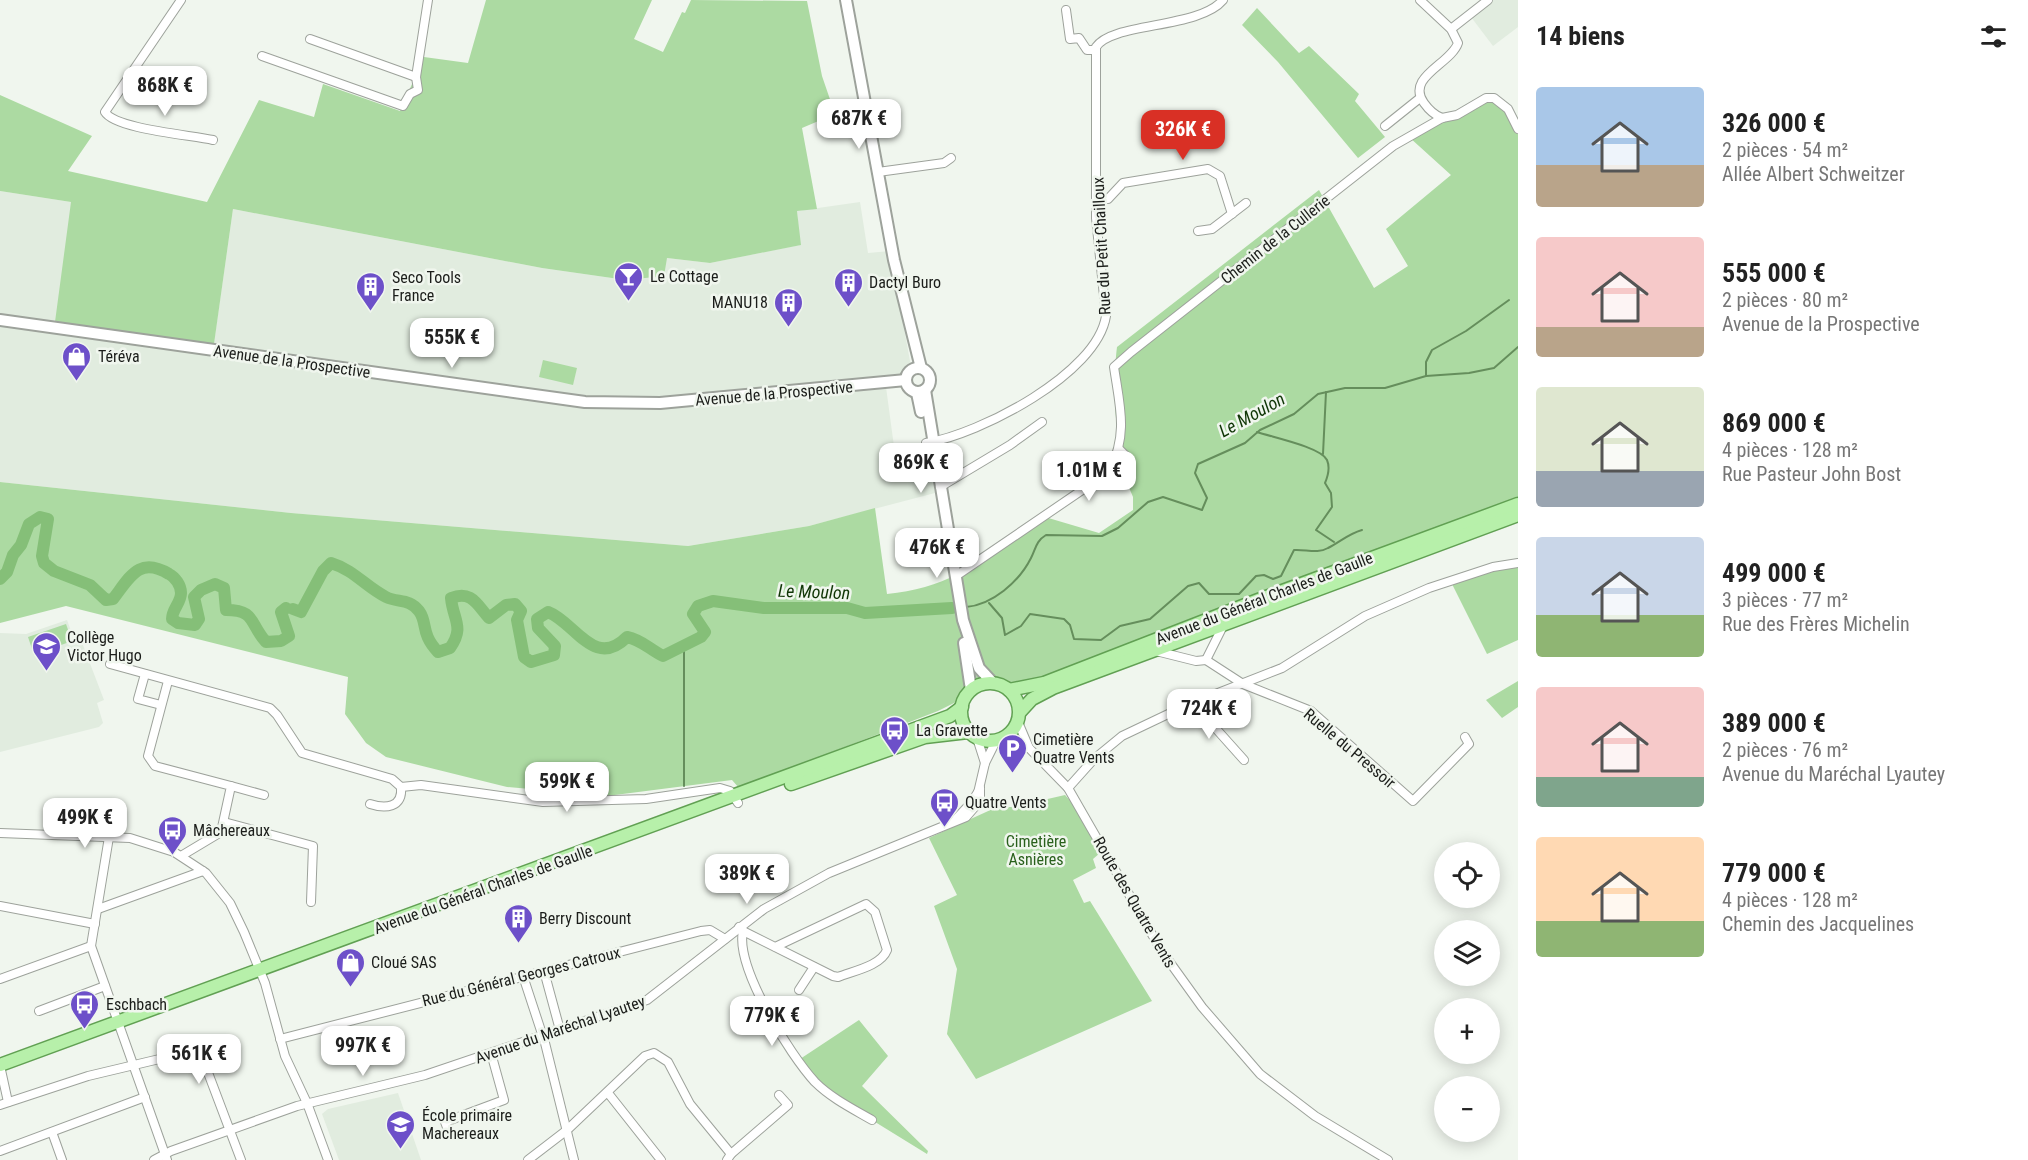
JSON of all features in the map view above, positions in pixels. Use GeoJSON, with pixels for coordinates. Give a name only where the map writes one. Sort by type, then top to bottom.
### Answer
{"type":"FeatureCollection","features":[{"type":"Feature","properties":{"kind":"main road"},"geometry":{"type":"LineString","coordinates":[[846,0],[912,360],[913,373],[908,387],[921,392]]}},
{"type":"Feature","properties":{"kind":"main road","name":"Avenue de la Prospective"},"geometry":{"type":"LineString","coordinates":[[0,320],[585,402],[660,403],[913,373]]}},
{"type":"Feature","properties":{"kind":"main road"},"geometry":{"type":"LineString","coordinates":[[913,373],[928,372],[931,380],[921,392],[962,621],[971,690],[962,707],[962,720],[973,735]]}},
{"type":"Feature","properties":{"kind":"main road"},"geometry":{"type":"LineString","coordinates":[[929,443],[940,487],[956,576],[957,599]]}},
{"type":"Feature","properties":{"kind":"main road","name":"Avenue du Général Charles de Gaulle"},"geometry":{"type":"LineString","coordinates":[[1009,690],[1044,683],[1258,600],[1518,504]]}},
{"type":"Feature","properties":{"kind":"main road","name":"Avenue du Général Charles de Gaulle"},"geometry":{"type":"LineString","coordinates":[[736,800],[925,738],[973,735],[1000,740],[1032,699],[1053,688],[1518,515]]}},
{"type":"Feature","properties":{"kind":"main road"},"geometry":{"type":"LineString","coordinates":[[962,621],[979,668],[993,683],[1009,690],[1018,704],[1019,717]]}},
{"type":"Feature","properties":{"kind":"main road"},"geometry":{"type":"LineString","coordinates":[[971,690],[993,683]]}},
{"type":"Feature","properties":{"kind":"main road","name":"Avenue du Général Charles de Gaulle"},"geometry":{"type":"LineString","coordinates":[[0,1068],[736,800],[950,716],[962,707]]}},
{"type":"Feature","properties":{"kind":"street"},"geometry":{"type":"LineString","coordinates":[[181,0],[105,112],[109,119],[123,125],[213,140]]}},
{"type":"Feature","properties":{"kind":"street"},"geometry":{"type":"LineString","coordinates":[[262,56],[403,106],[410,94],[418,90],[416,77],[428,0]]}},
{"type":"Feature","properties":{"kind":"street"},"geometry":{"type":"LineString","coordinates":[[1066,10],[1070,39],[1079,38],[1086,50],[1096,50],[1103,39],[1200,15],[1218,6],[1223,0]]}},
{"type":"Feature","properties":{"kind":"street"},"geometry":{"type":"LineString","coordinates":[[1420,0],[1451,29],[1458,43],[1455,51],[1422,81],[1419,92],[1420,98],[1431,112],[1442,118]]}},
{"type":"Feature","properties":{"kind":"street"},"geometry":{"type":"LineString","coordinates":[[1451,29],[1488,0]]}},
{"type":"Feature","properties":{"kind":"street"},"geometry":{"type":"LineString","coordinates":[[310,39],[416,77]]}},
{"type":"Feature","properties":{"kind":"street","name":"Rue du Petit Chailloux"},"geometry":{"type":"LineString","coordinates":[[929,443],[979,426],[1023,406],[1096,345],[1105,328],[1106,316],[1096,199],[1096,50]]}},
{"type":"Feature","properties":{"kind":"street"},"geometry":{"type":"LineString","coordinates":[[1385,126],[1420,98]]}},
{"type":"Feature","properties":{"kind":"street","name":"Chemin de la Cullerie"},"geometry":{"type":"LineString","coordinates":[[956,576],[1110,471],[1120,450],[1122,424],[1114,367],[1393,146],[1442,118],[1450,118],[1478,101],[1494,98],[1508,109],[1518,129]]}},
{"type":"Feature","properties":{"kind":"street"},"geometry":{"type":"LineString","coordinates":[[878,172],[944,162],[951,158]]}},
{"type":"Feature","properties":{"kind":"street"},"geometry":{"type":"LineString","coordinates":[[1096,199],[1108,199],[1127,182],[1159,179],[1208,169],[1220,176],[1232,214]]}},
{"type":"Feature","properties":{"kind":"street"},"geometry":{"type":"LineString","coordinates":[[1198,231],[1212,229],[1246,203]]}},
{"type":"Feature","properties":{"kind":"street"},"geometry":{"type":"LineString","coordinates":[[940,487],[1010,445],[1042,422]]}},
{"type":"Feature","properties":{"kind":"street"},"geometry":{"type":"LineString","coordinates":[[1068,788],[1094,759],[1122,736],[1193,703],[1282,668],[1365,616],[1419,592],[1493,567],[1518,563]]}},
{"type":"Feature","properties":{"kind":"street"},"geometry":{"type":"LineString","coordinates":[[1156,651],[1196,662],[1206,660],[1224,624]]}},
{"type":"Feature","properties":{"kind":"street","name":"Ruelle du Pressoir"},"geometry":{"type":"LineString","coordinates":[[1206,660],[1243,684],[1311,711],[1413,801],[1469,744],[1465,737]]}},
{"type":"Feature","properties":{"kind":"street"},"geometry":{"type":"LineString","coordinates":[[110,664],[270,708],[302,753],[392,779],[401,787],[421,785],[543,802],[646,799],[720,788],[726,789],[736,800]]}},
{"type":"Feature","properties":{"kind":"street"},"geometry":{"type":"LineString","coordinates":[[145,674],[138,699],[161,705]]}},
{"type":"Feature","properties":{"kind":"street"},"geometry":{"type":"LineString","coordinates":[[168,681],[148,756],[152,764],[264,795]]}},
{"type":"Feature","properties":{"kind":"street"},"geometry":{"type":"LineString","coordinates":[[1193,703],[1244,760]]}},
{"type":"Feature","properties":{"kind":"street"},"geometry":{"type":"LineString","coordinates":[[1019,717],[1029,748]]}},
{"type":"Feature","properties":{"kind":"street","name":"Avenue du Maréchal Lyautey"},"geometry":{"type":"LineString","coordinates":[[973,735],[985,763]]}},
{"type":"Feature","properties":{"kind":"street"},"geometry":{"type":"LineString","coordinates":[[1000,740],[1029,748]]}},
{"type":"Feature","properties":{"kind":"street","name":"Avenue du Maréchal Lyautey"},"geometry":{"type":"LineString","coordinates":[[154,1160],[307,1103],[425,1075],[647,1000],[764,909],[829,873],[966,817],[979,806],[985,763],[1000,740]]}},
{"type":"Feature","properties":{"kind":"street","name":"Route des Quatre Vents"},"geometry":{"type":"LineString","coordinates":[[1029,748],[1068,788],[1161,950],[1209,1016],[1260,1074],[1281,1093],[1388,1160]]}},
{"type":"Feature","properties":{"kind":"street"},"geometry":{"type":"LineString","coordinates":[[181,856],[218,836],[224,822],[231,786]]}},
{"type":"Feature","properties":{"kind":"street"},"geometry":{"type":"LineString","coordinates":[[370,804],[384,809],[390,807],[399,798],[401,787]]}},
{"type":"Feature","properties":{"kind":"street","name":"Avenue du Maréchal Lyautey"},"geometry":{"type":"LineString","coordinates":[[955,820],[971,803],[980,788]]}},
{"type":"Feature","properties":{"kind":"street"},"geometry":{"type":"LineString","coordinates":[[224,822],[313,846],[311,902]]}},
{"type":"Feature","properties":{"kind":"street"},"geometry":{"type":"LineString","coordinates":[[0,833],[109,837],[151,843],[181,856],[203,871],[233,909],[260,973],[280,1039],[307,1103],[327,1160]]}},
{"type":"Feature","properties":{"kind":"street"},"geometry":{"type":"LineString","coordinates":[[109,837],[91,946],[166,1157]]}},
{"type":"Feature","properties":{"kind":"street"},"geometry":{"type":"LineString","coordinates":[[98,909],[203,871]]}},
{"type":"Feature","properties":{"kind":"street"},"geometry":{"type":"LineString","coordinates":[[775,947],[863,904],[872,908],[886,943],[885,956],[838,977],[814,967],[775,947],[741,929],[741,944],[751,973],[767,1010],[797,1060],[817,1083],[872,1120]]}},
{"type":"Feature","properties":{"kind":"street"},"geometry":{"type":"LineString","coordinates":[[0,906],[95,924]]}},
{"type":"Feature","properties":{"kind":"street","name":"Rue du Général Georges Catroux"},"geometry":{"type":"LineString","coordinates":[[280,1039],[701,931],[710,930],[725,939]]}},
{"type":"Feature","properties":{"kind":"street"},"geometry":{"type":"LineString","coordinates":[[0,979],[91,946]]}},
{"type":"Feature","properties":{"kind":"street"},"geometry":{"type":"LineString","coordinates":[[799,990],[814,967]]}},
{"type":"Feature","properties":{"kind":"street"},"geometry":{"type":"LineString","coordinates":[[544,971],[560,1030]]}},
{"type":"Feature","properties":{"kind":"street"},"geometry":{"type":"LineString","coordinates":[[523,976],[542,1036],[574,1160]]}},
{"type":"Feature","properties":{"kind":"street"},"geometry":{"type":"LineString","coordinates":[[39,1011],[105,986]]}},
{"type":"Feature","properties":{"kind":"street"},"geometry":{"type":"LineString","coordinates":[[448,1130],[445,1122],[504,1100],[490,1053]]}},
{"type":"Feature","properties":{"kind":"street"},"geometry":{"type":"LineString","coordinates":[[528,1160],[567,1130],[645,1056],[660,1055],[668,1062],[690,1104],[729,1157],[788,1105],[779,1095]]}},
{"type":"Feature","properties":{"kind":"street"},"geometry":{"type":"LineString","coordinates":[[0,1068],[4,1103],[78,1078],[172,1056]]}},
{"type":"Feature","properties":{"kind":"street"},"geometry":{"type":"LineString","coordinates":[[227,1061],[207,1070],[241,1160]]}},
{"type":"Feature","properties":{"kind":"street"},"geometry":{"type":"LineString","coordinates":[[608,1093],[661,1160]]}},
{"type":"Feature","properties":{"kind":"street"},"geometry":{"type":"LineString","coordinates":[[0,1151],[145,1097]]}},
{"type":"Feature","properties":{"kind":"street"},"geometry":{"type":"LineString","coordinates":[[52,1132],[62,1160]]}},
{"type":"Feature","properties":{"kind":"shaded area"},"geometry":{"type":"Polygon","coordinates":[[[1485,0],[1518,0],[1518,27],[1493,46],[1468,13],[1485,0]]]}},
{"type":"Feature","properties":{"kind":"shaded area"},"geometry":{"type":"Polygon","coordinates":[[[0,191],[71,202],[214,343],[233,209],[542,268],[626,280],[667,258],[710,263],[800,245],[797,211],[860,202],[868,253],[890,251],[914,383],[886,387],[895,454],[927,448],[935,493],[809,526],[688,546],[291,513],[0,482],[0,191]]]}},
{"type":"Feature","properties":{"kind":"shaded area","name":"Collège Victor Hugo"},"geometry":{"type":"Polygon","coordinates":[[[67,620],[75,642],[81,640],[104,700],[97,703],[103,723],[99,727],[0,752],[0,633],[26,634],[67,620]]]}},
{"type":"Feature","properties":{"kind":"shaded area"},"geometry":{"type":"Polygon","coordinates":[[[398,1093],[421,1160],[339,1160],[322,1114],[328,1109],[398,1093]]]}},
{"type":"Feature","properties":{"kind":"green space"},"geometry":{"type":"Polygon","coordinates":[[[486,0],[652,0],[634,39],[663,52],[682,12],[685,13],[691,0],[807,1],[822,76],[835,114],[802,128],[817,209],[797,211],[801,245],[710,263],[667,258],[664,276],[626,280],[542,268],[233,209],[214,344],[55,322],[71,202],[0,191],[0,95],[92,136],[68,171],[207,202],[259,100],[314,117],[323,84],[400,111],[424,57],[468,63],[486,0]]]}},
{"type":"Feature","properties":{"kind":"green space"},"geometry":{"type":"Polygon","coordinates":[[[1257,8],[1299,53],[1309,46],[1359,94],[1355,101],[1385,137],[1358,158],[1278,62],[1242,25],[1257,8]]]}},
{"type":"Feature","properties":{"kind":"green space"},"geometry":{"type":"Polygon","coordinates":[[[1478,101],[1500,101],[1518,129],[1518,504],[1009,690],[1000,683],[978,686],[966,696],[960,695],[956,702],[938,711],[739,788],[732,780],[607,796],[507,787],[386,757],[366,743],[345,714],[348,677],[66,606],[0,623],[0,482],[291,513],[688,546],[809,526],[875,508],[887,594],[932,585],[952,577],[989,556],[1045,517],[1099,533],[1133,510],[1133,497],[1120,466],[1126,462],[1116,422],[1117,347],[1319,190],[1374,288],[1408,266],[1386,229],[1451,175],[1409,137],[1478,101]]]}},
{"type":"Feature","properties":{"kind":"green space"},"geometry":{"type":"Polygon","coordinates":[[[543,360],[577,368],[573,385],[539,377],[543,360]]]}},
{"type":"Feature","properties":{"kind":"green space"},"geometry":{"type":"Polygon","coordinates":[[[1518,564],[1518,640],[1487,654],[1452,584],[1518,564]]]}},
{"type":"Feature","properties":{"kind":"green space"},"geometry":{"type":"Polygon","coordinates":[[[66,624],[72,641],[34,655],[28,637],[66,624]]]}},
{"type":"Feature","properties":{"kind":"green space"},"geometry":{"type":"Polygon","coordinates":[[[1518,681],[1518,707],[1502,718],[1486,700],[1518,681]]]}},
{"type":"Feature","properties":{"kind":"green space","name":"Cimetière Asnières"},"geometry":{"type":"Polygon","coordinates":[[[1065,795],[1077,808],[1100,853],[1093,859],[1096,868],[1073,880],[1084,903],[1090,901],[1152,1001],[976,1079],[947,1034],[957,969],[934,906],[957,895],[929,838],[997,807],[1013,807],[1065,795]]]}},
{"type":"Feature","properties":{"kind":"green space"},"geometry":{"type":"Polygon","coordinates":[[[859,1020],[888,1056],[862,1086],[928,1151],[927,1154],[833,1096],[797,1061],[859,1020]]]}},
{"type":"Feature","properties":{"kind":"waterway"},"geometry":{"type":"LineString","coordinates":[[1426,376],[1426,362],[1432,350],[1466,331],[1509,300]]}},
{"type":"Feature","properties":{"kind":"waterway","name":"Le Moulon"},"geometry":{"type":"LineString","coordinates":[[966,607],[985,602],[1012,584],[1026,567],[1038,542],[1046,535],[1102,536],[1118,528],[1148,502],[1163,497],[1202,510],[1207,498],[1195,473],[1198,464],[1245,443],[1260,430],[1294,414],[1318,394],[1345,388],[1385,388],[1426,376],[1469,373],[1494,368],[1518,347]]}},
{"type":"Feature","properties":{"kind":"waterway"},"geometry":{"type":"LineString","coordinates":[[1323,454],[1326,392]]}},
{"type":"Feature","properties":{"kind":"waterway"},"geometry":{"type":"LineString","coordinates":[[1257,432],[1306,447],[1323,455],[1327,460],[1328,472],[1325,483],[1331,493],[1332,507],[1316,530],[1334,542]]}},
{"type":"Feature","properties":{"kind":"waterway","name":"Le Moulon"},"geometry":{"type":"LineString","coordinates":[[0,579],[7,572],[29,524],[40,517],[48,519],[42,556],[44,563],[54,571],[90,585],[106,600],[113,599],[136,571],[150,567],[169,574],[180,587],[181,597],[172,619],[178,623],[195,625],[199,619],[194,597],[201,590],[215,584],[224,588],[226,610],[243,612],[247,615],[266,642],[281,641],[289,636],[281,612],[286,608]]}},
{"type":"Feature","properties":{"kind":"waterway"},"geometry":{"type":"LineString","coordinates":[[989,603],[1002,618],[1005,635],[1021,626],[1030,614],[1064,619],[1070,625],[1074,639],[1101,640],[1120,626],[1150,619],[1188,586],[1199,583],[1209,594],[1239,594],[1256,576],[1264,575],[1273,579],[1281,576],[1294,550],[1324,550],[1362,530]]}},
{"type":"Feature","properties":{"kind":"waterway","name":"Le Moulon"},"geometry":{"type":"LineString","coordinates":[[293,609],[301,612],[323,571],[331,563],[346,570],[386,597],[407,602],[415,607],[422,615],[426,634],[438,652],[450,648],[457,634],[457,623],[451,598],[469,597],[489,618],[506,605],[515,604],[521,611],[517,620],[524,657],[531,662],[554,655],[555,646],[538,628],[537,619],[548,612],[558,617],[585,641],[595,646],[605,648],[615,646],[627,637],[641,642],[663,656],[701,637],[705,632],[693,614],[698,606],[713,601],[764,608],[847,608],[865,613],[952,608]]}},
{"type":"Feature","properties":{"kind":"waterway"},"geometry":{"type":"LineString","coordinates":[[684,646],[684,786]]}},
{"type":"Feature","properties":{"kind":"place","name":"Le Cottage"},"geometry":{"type":"Point","coordinates":[629,302]}},
{"type":"Feature","properties":{"kind":"place","name":"Dactyl Buro"},"geometry":{"type":"Point","coordinates":[848,308]}},
{"type":"Feature","properties":{"kind":"place","name":"Seco Tools France"},"geometry":{"type":"Point","coordinates":[371,312]}},
{"type":"Feature","properties":{"kind":"place","name":"MANU18"},"geometry":{"type":"Point","coordinates":[789,328]}},
{"type":"Feature","properties":{"kind":"place","name":"Téréva"},"geometry":{"type":"Point","coordinates":[77,382]}},
{"type":"Feature","properties":{"kind":"place","name":"Collège Victor Hugo"},"geometry":{"type":"Point","coordinates":[46,672]}},
{"type":"Feature","properties":{"kind":"place","name":"La Gravette"},"geometry":{"type":"Point","coordinates":[895,756]}},
{"type":"Feature","properties":{"kind":"place","name":"Cimetière Quatre Vents"},"geometry":{"type":"Point","coordinates":[1012,774]}},
{"type":"Feature","properties":{"kind":"place","name":"Quatre Vents"},"geometry":{"type":"Point","coordinates":[944,828]}},
{"type":"Feature","properties":{"kind":"place","name":"Mâchereaux"},"geometry":{"type":"Point","coordinates":[172,856]}},
{"type":"Feature","properties":{"kind":"place","name":"Berry Discount"},"geometry":{"type":"Point","coordinates":[518,944]}},
{"type":"Feature","properties":{"kind":"place","name":"Cloué SAS"},"geometry":{"type":"Point","coordinates":[350,988]}},
{"type":"Feature","properties":{"kind":"place","name":"Eschbach"},"geometry":{"type":"Point","coordinates":[85,1030]}},
{"type":"Feature","properties":{"kind":"place","name":"École primaire Machereaux"},"geometry":{"type":"Point","coordinates":[401,1150]}}]}
